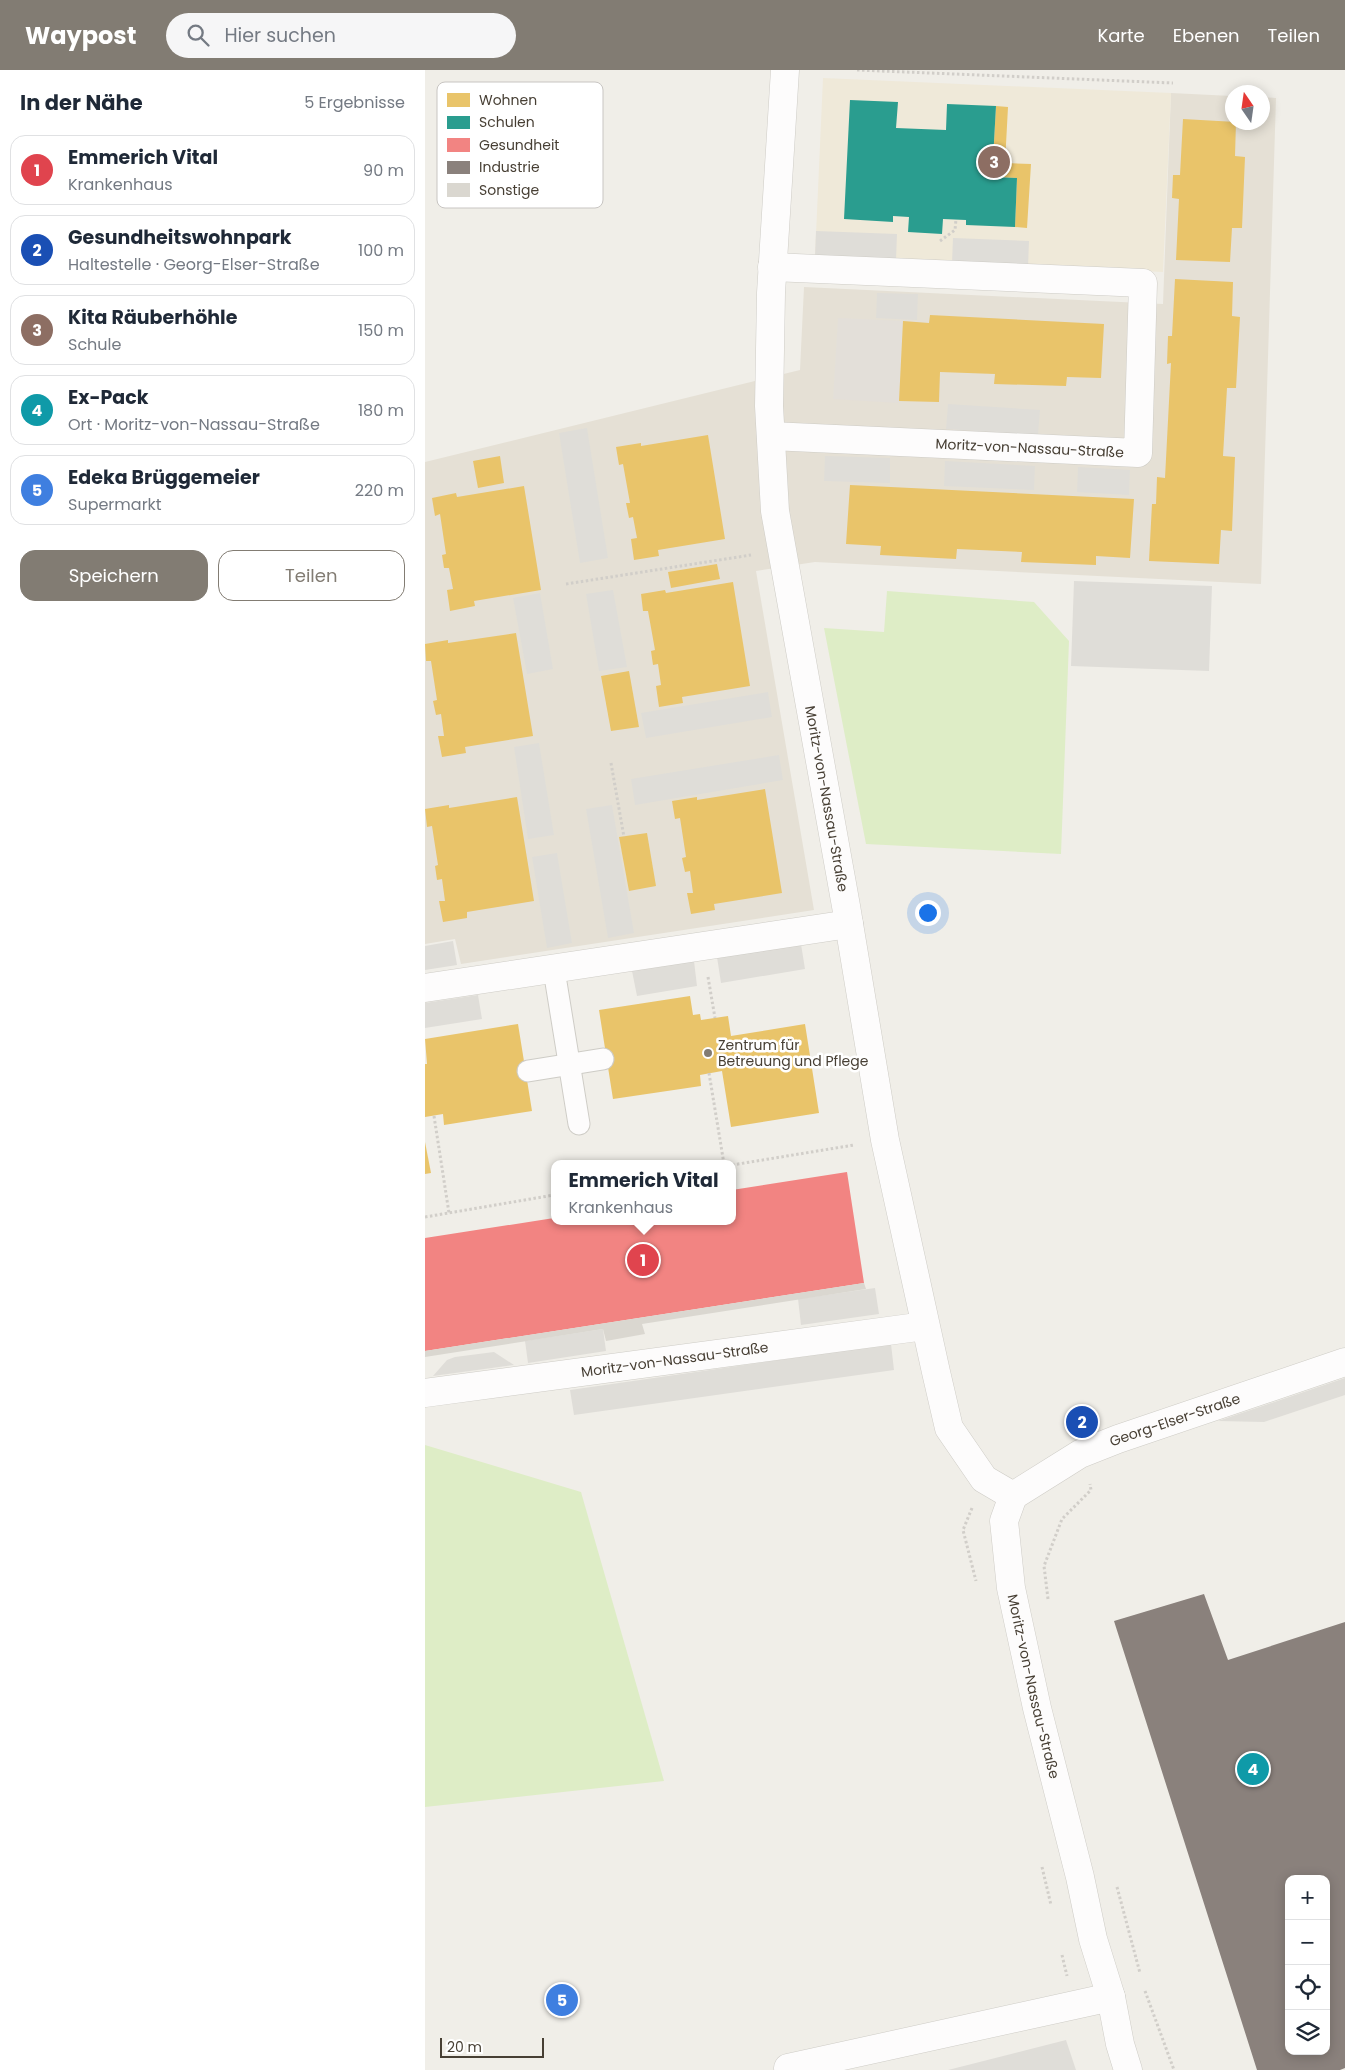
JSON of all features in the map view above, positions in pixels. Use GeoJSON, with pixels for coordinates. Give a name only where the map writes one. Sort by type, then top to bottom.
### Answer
{"type":"FeatureCollection","features":[{"type":"Feature","properties":{"kind":"street","name":"Moritz-von-Nassau-Straße"},"geometry":{"type":"LineString","coordinates":[[785,70],[773,267],[769,406],[775,510],[849,924],[885,1140],[925,1326],[949,1428],[984,1479],[1013,1496],[1004,1522],[1011,1588],[1036,1704],[1080,1877],[1093,1939],[1111,1998],[1120,2044],[1128,2070]]}},
{"type":"Feature","properties":{"kind":"street","name":"Moritz-von-Nassau-Straße"},"geometry":{"type":"LineString","coordinates":[[771,436],[1137,453],[1143,283],[773,267]]}},
{"type":"Feature","properties":{"kind":"street"},"geometry":{"type":"LineString","coordinates":[[425,988],[849,924]]}},
{"type":"Feature","properties":{"kind":"street","name":"Moritz-von-Nassau-Straße"},"geometry":{"type":"LineString","coordinates":[[425,1393],[925,1326]]}},
{"type":"Feature","properties":{"kind":"street","name":"Georg-Elser-Straße"},"geometry":{"type":"LineString","coordinates":[[1013,1496],[1080,1454],[1127,1436],[1345,1362]]}},
{"type":"Feature","properties":{"kind":"street"},"geometry":{"type":"LineString","coordinates":[[788,2068],[1111,1998]]}},
{"type":"Feature","properties":{"kind":"lane"},"geometry":{"type":"LineString","coordinates":[[554,970],[579,1124]]}},
{"type":"Feature","properties":{"kind":"lane"},"geometry":{"type":"LineString","coordinates":[[529,1071],[603,1059]]}},
{"type":"Feature","properties":{"kind":"path"},"geometry":{"type":"LineString","coordinates":[[857,70],[1173,83]]}},
{"type":"Feature","properties":{"kind":"path"},"geometry":{"type":"LineString","coordinates":[[566,584],[782,550]]}},
{"type":"Feature","properties":{"kind":"path"},"geometry":{"type":"LineString","coordinates":[[611,763],[624,837]]}},
{"type":"Feature","properties":{"kind":"path"},"geometry":{"type":"LineString","coordinates":[[703,946],[715,1018]]}},
{"type":"Feature","properties":{"kind":"path"},"geometry":{"type":"LineString","coordinates":[[709,1073],[723,1160]]}},
{"type":"Feature","properties":{"kind":"path"},"geometry":{"type":"LineString","coordinates":[[434,1116],[449,1213]]}},
{"type":"Feature","properties":{"kind":"path"},"geometry":{"type":"LineString","coordinates":[[736,1164],[885,1140]]}},
{"type":"Feature","properties":{"kind":"path"},"geometry":{"type":"LineString","coordinates":[[425,1217],[551,1196]]}},
{"type":"Feature","properties":{"kind":"shaded area"},"geometry":{"type":"Polygon","coordinates":[[[823,78],[1171,93],[1163,272],[815,257],[823,78]]]}},
{"type":"Feature","properties":{"kind":"shaded area"},"geometry":{"type":"Polygon","coordinates":[[[1171,93],[1225,96],[1225,130],[1270,130],[1270,98],[1276,98],[1261,584],[815,562],[756,571],[814,910],[461,964],[455,939],[425,944],[425,462],[800,370],[804,287],[1163,304],[1171,93]]]}},
{"type":"Feature","properties":{"kind":"shaded area"},"geometry":{"type":"Polygon","coordinates":[[[816,231],[897,234],[896,260],[815,257],[816,231]]]}},
{"type":"Feature","properties":{"kind":"shaded area"},"geometry":{"type":"Polygon","coordinates":[[[953,238],[1029,241],[1028,267],[952,263],[953,238]]]}},
{"type":"Feature","properties":{"kind":"shaded area"},"geometry":{"type":"Polygon","coordinates":[[[877,293],[918,294],[917,320],[876,318],[877,293]]]}},
{"type":"Feature","properties":{"kind":"shaded area"},"geometry":{"type":"Polygon","coordinates":[[[838,318],[903,321],[899,403],[833,399],[838,318]]]}},
{"type":"Feature","properties":{"kind":"shaded area"},"geometry":{"type":"Polygon","coordinates":[[[948,404],[1040,410],[1038,435],[946,429],[948,404]]]}},
{"type":"Feature","properties":{"kind":"shaded area"},"geometry":{"type":"Polygon","coordinates":[[[587,428],[608,558],[580,563],[559,433],[587,428]]]}},
{"type":"Feature","properties":{"kind":"shaded area"},"geometry":{"type":"Polygon","coordinates":[[[825,456],[890,458],[890,483],[824,481],[825,456]]]}},
{"type":"Feature","properties":{"kind":"shaded area"},"geometry":{"type":"Polygon","coordinates":[[[945,461],[1035,466],[1034,490],[944,486],[945,461]]]}},
{"type":"Feature","properties":{"kind":"shaded area"},"geometry":{"type":"Polygon","coordinates":[[[1078,467],[1130,470],[1129,495],[1077,492],[1078,467]]]}},
{"type":"Feature","properties":{"kind":"shaded area"},"geometry":{"type":"Polygon","coordinates":[[[1074,581],[1212,586],[1209,671],[1071,666],[1074,581]]]}},
{"type":"Feature","properties":{"kind":"shaded area"},"geometry":{"type":"Polygon","coordinates":[[[613,590],[627,667],[599,671],[586,594],[613,590]]]}},
{"type":"Feature","properties":{"kind":"shaded area"},"geometry":{"type":"Polygon","coordinates":[[[540,593],[553,669],[527,674],[513,598],[540,593]]]}},
{"type":"Feature","properties":{"kind":"shaded area"},"geometry":{"type":"Polygon","coordinates":[[[768,692],[772,717],[646,738],[641,713],[768,692]]]}},
{"type":"Feature","properties":{"kind":"shaded area"},"geometry":{"type":"Polygon","coordinates":[[[539,743],[554,835],[528,839],[514,747],[539,743]]]}},
{"type":"Feature","properties":{"kind":"shaded area"},"geometry":{"type":"Polygon","coordinates":[[[779,755],[783,780],[635,805],[631,779],[779,755]]]}},
{"type":"Feature","properties":{"kind":"shaded area"},"geometry":{"type":"Polygon","coordinates":[[[612,805],[634,933],[608,938],[586,809],[612,805]]]}},
{"type":"Feature","properties":{"kind":"shaded area"},"geometry":{"type":"Polygon","coordinates":[[[557,853],[572,943],[547,948],[532,857],[557,853]]]}},
{"type":"Feature","properties":{"kind":"shaded area"},"geometry":{"type":"Polygon","coordinates":[[[453,941],[457,965],[425,970],[425,946],[453,941]]]}},
{"type":"Feature","properties":{"kind":"shaded area"},"geometry":{"type":"Polygon","coordinates":[[[801,944],[805,969],[721,983],[717,957],[801,944]]]}},
{"type":"Feature","properties":{"kind":"shaded area"},"geometry":{"type":"Polygon","coordinates":[[[694,961],[697,986],[637,996],[632,971],[694,961]]]}},
{"type":"Feature","properties":{"kind":"shaded area"},"geometry":{"type":"Polygon","coordinates":[[[478,995],[482,1019],[425,1028],[425,1003],[478,995]]]}},
{"type":"Feature","properties":{"kind":"shaded area"},"geometry":{"type":"Polygon","coordinates":[[[875,1288],[879,1314],[801,1325],[798,1299],[875,1288]]]}},
{"type":"Feature","properties":{"kind":"shaded area"},"geometry":{"type":"Polygon","coordinates":[[[603,1329],[606,1351],[528,1363],[525,1341],[603,1329]]]}},
{"type":"Feature","properties":{"kind":"shaded area"},"geometry":{"type":"Polygon","coordinates":[[[891,1344],[894,1370],[574,1415],[570,1390],[891,1344]]]}},
{"type":"Feature","properties":{"kind":"shaded area"},"geometry":{"type":"Polygon","coordinates":[[[494,1352],[514,1365],[433,1376],[447,1360],[455,1357],[494,1352]]]}},
{"type":"Feature","properties":{"kind":"shaded area"},"geometry":{"type":"Polygon","coordinates":[[[1345,1378],[1345,1395],[1264,1422],[1218,1421],[1345,1378]]]}},
{"type":"Feature","properties":{"kind":"shaded area"},"geometry":{"type":"Polygon","coordinates":[[[1066,2040],[1076,2070],[948,2070],[1066,2040]]]}},
{"type":"Feature","properties":{"kind":"green space"},"geometry":{"type":"Polygon","coordinates":[[[887,591],[1034,602],[1069,641],[1061,854],[866,844],[824,628],[884,632],[887,591]]]}},
{"type":"Feature","properties":{"kind":"green space"},"geometry":{"type":"Polygon","coordinates":[[[425,1445],[581,1492],[664,1781],[425,1807],[425,1445]]]}},
{"type":"Feature","properties":{"kind":"building: Wohnen"},"geometry":{"type":"Polygon","coordinates":[[[996,106],[1008,107],[1005,163],[1031,164],[1027,228],[1015,227],[1017,178],[992,177],[996,106]]]}},
{"type":"Feature","properties":{"kind":"building: Wohnen"},"geometry":{"type":"Polygon","coordinates":[[[1183,119],[1225,121],[1225,130],[1236,130],[1235,156],[1245,157],[1242,228],[1232,228],[1230,262],[1176,260],[1179,199],[1172,198],[1173,175],[1180,175],[1183,119]]]}},
{"type":"Feature","properties":{"kind":"building: Wohnen"},"geometry":{"type":"Polygon","coordinates":[[[1175,279],[1233,282],[1232,316],[1240,317],[1236,388],[1227,388],[1223,456],[1235,457],[1232,531],[1221,530],[1219,564],[1149,561],[1152,504],[1156,504],[1157,477],[1165,478],[1171,363],[1167,364],[1168,336],[1172,336],[1175,279]]]}},
{"type":"Feature","properties":{"kind":"building: Wohnen"},"geometry":{"type":"Polygon","coordinates":[[[930,315],[1104,324],[1101,378],[1067,377],[1066,386],[994,384],[995,374],[940,372],[939,402],[899,401],[903,321],[929,323],[930,315]]]}},
{"type":"Feature","properties":{"kind":"building: Wohnen"},"geometry":{"type":"Polygon","coordinates":[[[708,435],[725,539],[658,550],[659,556],[634,560],[631,539],[637,538],[633,517],[629,518],[626,503],[630,503],[623,464],[619,465],[616,447],[641,443],[641,446],[708,435]]]}},
{"type":"Feature","properties":{"kind":"building: Wohnen"},"geometry":{"type":"Polygon","coordinates":[[[500,456],[504,483],[478,488],[473,461],[500,456]]]}},
{"type":"Feature","properties":{"kind":"building: Wohnen"},"geometry":{"type":"Polygon","coordinates":[[[850,485],[1134,499],[1130,558],[1096,556],[1096,565],[1021,562],[1022,552],[957,549],[956,559],[880,555],[881,546],[846,544],[850,485]]]}},
{"type":"Feature","properties":{"kind":"building: Wohnen"},"geometry":{"type":"Polygon","coordinates":[[[524,486],[541,590],[474,601],[475,606],[450,611],[447,590],[453,589],[449,568],[444,568],[442,555],[446,554],[440,514],[435,516],[432,498],[456,493],[457,497],[524,486]]]}},
{"type":"Feature","properties":{"kind":"building: Wohnen"},"geometry":{"type":"Polygon","coordinates":[[[717,564],[720,579],[671,588],[668,572],[717,564]]]}},
{"type":"Feature","properties":{"kind":"building: Wohnen"},"geometry":{"type":"Polygon","coordinates":[[[733,582],[750,686],[682,697],[683,703],[659,707],[656,686],[661,685],[658,664],[653,665],[651,651],[655,650],[648,611],[643,611],[641,594],[665,590],[666,593],[733,582]]]}},
{"type":"Feature","properties":{"kind":"building: Wohnen"},"geometry":{"type":"Polygon","coordinates":[[[516,633],[533,736],[465,747],[466,753],[442,757],[438,736],[444,736],[441,714],[436,715],[433,701],[437,700],[431,661],[426,661],[425,644],[448,640],[448,643],[516,633]]]}},
{"type":"Feature","properties":{"kind":"building: Wohnen"},"geometry":{"type":"Polygon","coordinates":[[[629,671],[639,727],[611,731],[601,676],[629,671]]]}},
{"type":"Feature","properties":{"kind":"building: Wohnen"},"geometry":{"type":"Polygon","coordinates":[[[765,789],[782,893],[714,904],[715,910],[691,914],[687,893],[693,893],[690,871],[685,872],[682,858],[686,857],[680,818],[675,819],[672,801],[697,797],[697,800],[765,789]]]}},
{"type":"Feature","properties":{"kind":"building: Wohnen"},"geometry":{"type":"Polygon","coordinates":[[[517,797],[534,901],[467,912],[467,918],[443,922],[439,901],[445,901],[442,879],[437,880],[435,866],[438,865],[432,826],[427,827],[425,809],[449,805],[449,808],[517,797]]]}},
{"type":"Feature","properties":{"kind":"building: Wohnen"},"geometry":{"type":"Polygon","coordinates":[[[647,833],[656,886],[629,891],[619,837],[647,833]]]}},
{"type":"Feature","properties":{"kind":"building: Wohnen","name":"Zentrum für Betreuung und Pflege"},"geometry":{"type":"Polygon","coordinates":[[[690,996],[693,1015],[700,1014],[701,1020],[728,1016],[731,1036],[805,1024],[819,1113],[731,1127],[722,1071],[700,1075],[701,1086],[613,1099],[599,1010],[690,996]]]}},
{"type":"Feature","properties":{"kind":"building: Wohnen"},"geometry":{"type":"Polygon","coordinates":[[[518,1024],[532,1111],[444,1125],[443,1114],[425,1117],[425,1064],[427,1064],[425,1039],[518,1024]]]}},
{"type":"Feature","properties":{"kind":"building: Wohnen"},"geometry":{"type":"Polygon","coordinates":[[[425,1142],[431,1173],[425,1174],[425,1142]]]}},
{"type":"Feature","properties":{"kind":"building: Schulen"},"geometry":{"type":"Polygon","coordinates":[[[850,100],[898,102],[896,128],[946,130],[947,104],[996,106],[992,177],[1017,178],[1015,227],[966,225],[966,220],[943,219],[942,234],[908,232],[909,217],[893,216],[893,222],[844,219],[850,100]]]}},
{"type":"Feature","properties":{"kind":"building: Gesundheit"},"geometry":{"type":"Polygon","coordinates":[[[847,1172],[864,1283],[425,1351],[425,1238],[551,1218],[551,1225],[736,1225],[736,1189],[847,1172]]]}},
{"type":"Feature","properties":{"kind":"building: Industrie"},"geometry":{"type":"Polygon","coordinates":[[[1204,1594],[1228,1660],[1345,1622],[1345,2068],[1340,2070],[1257,2070],[1114,1621],[1204,1594]]]}},
{"type":"Feature","properties":{"kind":"building: Sonstige"},"geometry":{"type":"Polygon","coordinates":[[[864,1283],[866,1289],[642,1324],[645,1334],[606,1341],[603,1329],[425,1357],[425,1351],[864,1283]]]}},
{"type":"Feature","properties":{"kind":"place","name":"Kita Räuberhöhle"},"geometry":{"type":"Point","coordinates":[994,162]}},
{"type":"Feature","properties":{"kind":"place","name":"Zentrum für Betreuung und Pflege"},"geometry":{"type":"Point","coordinates":[708,1053]}},
{"type":"Feature","properties":{"kind":"place","name":"Emmerich Vital"},"geometry":{"type":"Point","coordinates":[643,1260]}},
{"type":"Feature","properties":{"kind":"place","name":"Gesundheitswohnpark"},"geometry":{"type":"Point","coordinates":[1082,1422]}},
{"type":"Feature","properties":{"kind":"place","name":"Ex-Pack"},"geometry":{"type":"Point","coordinates":[1253,1769]}},
{"type":"Feature","properties":{"kind":"place","name":"Edeka Brüggemeier"},"geometry":{"type":"Point","coordinates":[562,2000]}}]}
